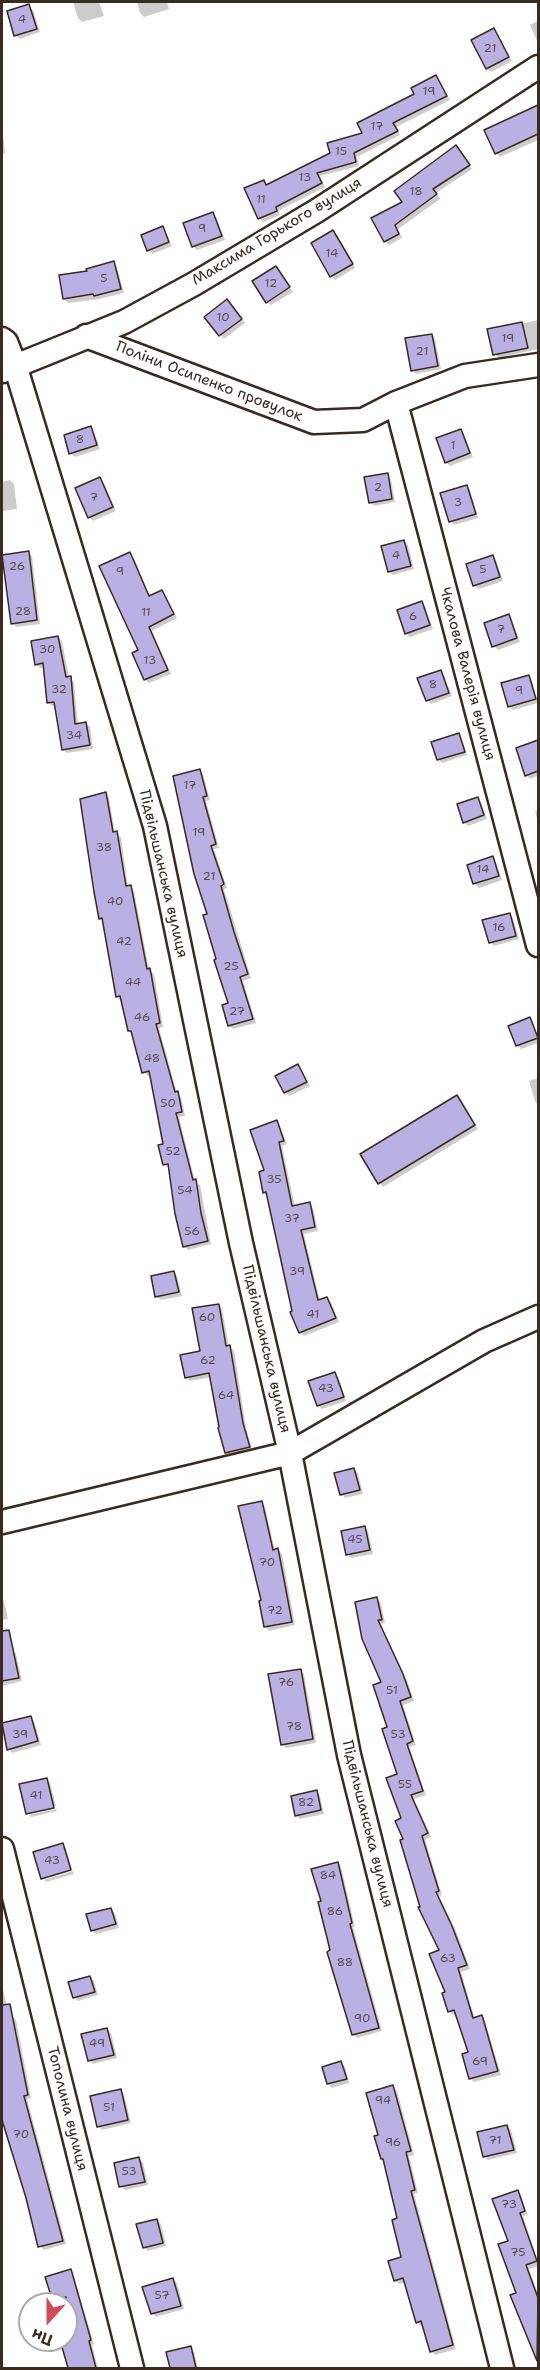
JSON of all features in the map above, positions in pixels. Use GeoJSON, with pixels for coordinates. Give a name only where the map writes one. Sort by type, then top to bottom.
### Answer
{"type":"FeatureCollection","features":[{"type":"Feature","properties":{"kind":"street","name":"Максима Горького вулиця"},"geometry":{"type":"LineString","coordinates":[[8,368],[124,322],[290,227],[538,67]]}},
{"type":"Feature","properties":{"kind":"street","name":"Поліни Осипенко провулок"},"geometry":{"type":"LineString","coordinates":[[86,336],[314,422],[363,420],[396,403],[465,376],[538,365]]}},
{"type":"Feature","properties":{"kind":"street","name":"Підвільшанська вулиця"},"geometry":{"type":"LineString","coordinates":[[2,339],[6,342],[8,368],[155,826],[241,1243],[290,1453],[348,1755],[502,2368]]}},
{"type":"Feature","properties":{"kind":"street","name":"Чкалова Валерія вулиця"},"geometry":{"type":"LineString","coordinates":[[396,403],[538,945]]}},
{"type":"Feature","properties":{"kind":"street"},"geometry":{"type":"LineString","coordinates":[[2,1522],[290,1453],[484,1341],[538,1317]]}},
{"type":"Feature","properties":{"kind":"street","name":"Тополина вулиця"},"geometry":{"type":"LineString","coordinates":[[2,1849],[132,2368]]}},
{"type":"Feature","properties":{"kind":"building"},"geometry":{"type":"Polygon","coordinates":[[[29,4],[37,29],[14,36],[7,11],[29,4]]]}},
{"type":"Feature","properties":{"kind":"building"},"geometry":{"type":"Polygon","coordinates":[[[494,28],[509,57],[486,69],[471,40],[494,28]]]}},
{"type":"Feature","properties":{"kind":"building"},"geometry":{"type":"Polygon","coordinates":[[[436,75],[447,96],[393,123],[398,131],[354,153],[356,162],[317,173],[322,183],[276,207],[277,211],[258,219],[244,188],[264,180],[266,185],[330,153],[327,143],[362,133],[357,123],[414,94],[411,88],[436,75]]]}},
{"type":"Feature","properties":{"kind":"building"},"geometry":{"type":"Polygon","coordinates":[[[538,105],[538,134],[495,154],[484,130],[538,105]]]}},
{"type":"Feature","properties":{"kind":"building"},"geometry":{"type":"Polygon","coordinates":[[[456,145],[470,165],[433,189],[437,194],[395,225],[399,234],[384,242],[371,218],[402,202],[394,191],[456,145]]]}},
{"type":"Feature","properties":{"kind":"building"},"geometry":{"type":"Polygon","coordinates":[[[213,212],[222,236],[192,247],[183,223],[213,212]]]}},
{"type":"Feature","properties":{"kind":"building"},"geometry":{"type":"Polygon","coordinates":[[[163,226],[169,242],[147,251],[141,235],[163,226]]]}},
{"type":"Feature","properties":{"kind":"building"},"geometry":{"type":"Polygon","coordinates":[[[333,230],[353,264],[330,277],[311,243],[333,230]]]}},
{"type":"Feature","properties":{"kind":"building"},"geometry":{"type":"Polygon","coordinates":[[[114,261],[121,289],[94,296],[93,294],[63,299],[59,275],[87,271],[86,269],[114,261]]]}},
{"type":"Feature","properties":{"kind":"building"},"geometry":{"type":"Polygon","coordinates":[[[276,266],[290,287],[266,303],[252,281],[276,266]]]}},
{"type":"Feature","properties":{"kind":"building"},"geometry":{"type":"Polygon","coordinates":[[[227,299],[242,319],[219,336],[204,317],[227,299]]]}},
{"type":"Feature","properties":{"kind":"building"},"geometry":{"type":"Polygon","coordinates":[[[522,322],[528,348],[493,355],[487,329],[522,322]]]}},
{"type":"Feature","properties":{"kind":"building"},"geometry":{"type":"Polygon","coordinates":[[[432,334],[438,366],[411,371],[405,338],[432,334]]]}},
{"type":"Feature","properties":{"kind":"building"},"geometry":{"type":"Polygon","coordinates":[[[91,426],[97,445],[69,454],[64,435],[91,426]]]}},
{"type":"Feature","properties":{"kind":"building"},"geometry":{"type":"Polygon","coordinates":[[[461,429],[470,453],[445,463],[436,438],[461,429]]]}},
{"type":"Feature","properties":{"kind":"building"},"geometry":{"type":"Polygon","coordinates":[[[388,473],[392,499],[369,503],[364,477],[388,473]]]}},
{"type":"Feature","properties":{"kind":"building"},"geometry":{"type":"Polygon","coordinates":[[[100,477],[113,507],[88,518],[75,488],[100,477]]]}},
{"type":"Feature","properties":{"kind":"building"},"geometry":{"type":"Polygon","coordinates":[[[467,485],[476,514],[449,522],[440,493],[467,485]]]}},
{"type":"Feature","properties":{"kind":"building"},"geometry":{"type":"Polygon","coordinates":[[[404,540],[411,566],[388,572],[381,546],[404,540]]]}},
{"type":"Feature","properties":{"kind":"building"},"geometry":{"type":"Polygon","coordinates":[[[29,551],[37,620],[11,624],[2,555],[29,551]]]}},
{"type":"Feature","properties":{"kind":"building"},"geometry":{"type":"Polygon","coordinates":[[[130,552],[149,596],[162,590],[174,614],[149,627],[168,670],[144,680],[132,653],[138,650],[99,566],[130,552]]]}},
{"type":"Feature","properties":{"kind":"building"},"geometry":{"type":"Polygon","coordinates":[[[493,555],[500,577],[473,586],[466,564],[493,555]]]}},
{"type":"Feature","properties":{"kind":"building"},"geometry":{"type":"Polygon","coordinates":[[[422,601],[430,625],[405,634],[397,610],[422,601]]]}},
{"type":"Feature","properties":{"kind":"building"},"geometry":{"type":"Polygon","coordinates":[[[509,614],[517,638],[492,647],[484,623],[509,614]]]}},
{"type":"Feature","properties":{"kind":"building"},"geometry":{"type":"Polygon","coordinates":[[[58,636],[66,677],[71,676],[75,724],[86,722],[90,745],[62,750],[54,702],[47,703],[43,663],[35,665],[31,641],[58,636]]]}},
{"type":"Feature","properties":{"kind":"building"},"geometry":{"type":"Polygon","coordinates":[[[441,670],[449,693],[426,701],[417,678],[441,670]]]}},
{"type":"Feature","properties":{"kind":"building"},"geometry":{"type":"Polygon","coordinates":[[[529,675],[536,699],[508,707],[501,683],[529,675]]]}},
{"type":"Feature","properties":{"kind":"building"},"geometry":{"type":"Polygon","coordinates":[[[459,733],[465,752],[437,760],[431,742],[459,733]]]}},
{"type":"Feature","properties":{"kind":"building"},"geometry":{"type":"Polygon","coordinates":[[[538,740],[538,771],[525,776],[516,748],[538,740]]]}},
{"type":"Feature","properties":{"kind":"building"},"geometry":{"type":"Polygon","coordinates":[[[200,769],[207,796],[203,797],[216,844],[211,846],[224,884],[221,886],[248,974],[240,977],[253,1019],[228,1026],[222,1005],[228,1003],[203,915],[207,914],[194,874],[173,776],[200,769]]]}},
{"type":"Feature","properties":{"kind":"building"},"geometry":{"type":"Polygon","coordinates":[[[106,792],[113,832],[117,831],[126,886],[131,885],[147,969],[150,968],[160,1023],[156,1024],[175,1092],[178,1091],[182,1112],[176,1113],[193,1180],[196,1179],[208,1241],[183,1247],[175,1214],[168,1164],[163,1165],[158,1145],[163,1144],[149,1071],[142,1073],[131,1031],[128,1031],[120,996],[116,997],[102,918],[99,919],[94,892],[80,799],[106,792]]]}},
{"type":"Feature","properties":{"kind":"building"},"geometry":{"type":"Polygon","coordinates":[[[478,797],[484,815],[463,823],[457,804],[478,797]]]}},
{"type":"Feature","properties":{"kind":"building"},"geometry":{"type":"Polygon","coordinates":[[[493,856],[499,876],[473,884],[467,865],[493,856]]]}},
{"type":"Feature","properties":{"kind":"building"},"geometry":{"type":"Polygon","coordinates":[[[510,913],[516,936],[489,943],[482,920],[510,913]]]}},
{"type":"Feature","properties":{"kind":"building"},"geometry":{"type":"Polygon","coordinates":[[[530,1017],[538,1038],[516,1046],[508,1026],[530,1017]]]}},
{"type":"Feature","properties":{"kind":"building"},"geometry":{"type":"Polygon","coordinates":[[[298,1064],[307,1082],[284,1093],[275,1076],[298,1064]]]}},
{"type":"Feature","properties":{"kind":"building"},"geometry":{"type":"Polygon","coordinates":[[[457,1095],[475,1125],[378,1184],[360,1154],[457,1095]]]}},
{"type":"Feature","properties":{"kind":"building"},"geometry":{"type":"Polygon","coordinates":[[[277,1120],[284,1141],[279,1142],[292,1206],[310,1202],[315,1227],[301,1230],[318,1300],[327,1297],[336,1318],[299,1333],[290,1312],[292,1311],[266,1192],[263,1193],[259,1172],[264,1170],[250,1130],[277,1120]]]}},
{"type":"Feature","properties":{"kind":"building"},"geometry":{"type":"Polygon","coordinates":[[[174,1271],[179,1292],[155,1297],[151,1276],[174,1271]]]}},
{"type":"Feature","properties":{"kind":"building"},"geometry":{"type":"Polygon","coordinates":[[[219,1304],[226,1346],[230,1345],[243,1423],[250,1447],[225,1453],[218,1428],[209,1373],[185,1378],[180,1355],[200,1351],[192,1308],[219,1304]]]}},
{"type":"Feature","properties":{"kind":"building"},"geometry":{"type":"Polygon","coordinates":[[[335,1372],[344,1397],[317,1406],[308,1381],[335,1372]]]}},
{"type":"Feature","properties":{"kind":"building"},"geometry":{"type":"Polygon","coordinates":[[[354,1468],[360,1490],[340,1495],[334,1473],[354,1468]]]}},
{"type":"Feature","properties":{"kind":"building"},"geometry":{"type":"Polygon","coordinates":[[[262,1501],[273,1550],[278,1548],[292,1622],[264,1627],[259,1601],[261,1600],[238,1506],[262,1501]]]}},
{"type":"Feature","properties":{"kind":"building"},"geometry":{"type":"Polygon","coordinates":[[[365,1526],[370,1550],[346,1555],[341,1531],[365,1526]]]}},
{"type":"Feature","properties":{"kind":"building"},"geometry":{"type":"Polygon","coordinates":[[[377,1597],[382,1620],[378,1620],[411,1697],[400,1701],[413,1741],[407,1744],[423,1791],[411,1795],[428,1833],[422,1836],[439,1891],[436,1892],[467,1965],[458,1968],[473,2018],[482,2015],[498,2071],[469,2079],[462,2054],[468,2052],[454,2010],[448,2012],[442,1993],[445,1992],[429,1954],[439,1950],[418,1907],[420,1907],[400,1840],[403,1839],[395,1821],[401,1818],[386,1778],[397,1774],[382,1729],[387,1727],[373,1685],[381,1682],[362,1639],[355,1602],[377,1597]]]}},
{"type":"Feature","properties":{"kind":"building"},"geometry":{"type":"Polygon","coordinates":[[[9,1630],[19,1678],[2,1681],[2,1631],[9,1630]]]}},
{"type":"Feature","properties":{"kind":"building"},"geometry":{"type":"Polygon","coordinates":[[[301,1669],[313,1739],[281,1745],[268,1674],[301,1669]]]}},
{"type":"Feature","properties":{"kind":"building"},"geometry":{"type":"Polygon","coordinates":[[[31,1716],[38,1741],[7,1750],[2,1723],[31,1716]]]}},
{"type":"Feature","properties":{"kind":"building"},"geometry":{"type":"Polygon","coordinates":[[[47,1778],[54,1808],[26,1814],[19,1784],[47,1778]]]}},
{"type":"Feature","properties":{"kind":"building"},"geometry":{"type":"Polygon","coordinates":[[[317,1790],[321,1810],[295,1816],[291,1796],[317,1790]]]}},
{"type":"Feature","properties":{"kind":"building"},"geometry":{"type":"Polygon","coordinates":[[[63,1843],[71,1870],[41,1879],[33,1852],[63,1843]]]}},
{"type":"Feature","properties":{"kind":"building"},"geometry":{"type":"Polygon","coordinates":[[[338,1862],[352,1923],[350,1924],[379,2028],[352,2035],[327,1952],[330,1950],[318,1902],[321,1901],[311,1869],[338,1862]]]}},
{"type":"Feature","properties":{"kind":"building"},"geometry":{"type":"Polygon","coordinates":[[[111,1908],[116,1924],[91,1931],[86,1914],[111,1908]]]}},
{"type":"Feature","properties":{"kind":"building"},"geometry":{"type":"Polygon","coordinates":[[[90,1976],[95,1992],[73,1998],[68,1982],[90,1976]]]}},
{"type":"Feature","properties":{"kind":"building"},"geometry":{"type":"Polygon","coordinates":[[[10,2004],[28,2095],[24,2096],[63,2241],[38,2247],[26,2198],[2,2120],[2,2005],[10,2004]]]}},
{"type":"Feature","properties":{"kind":"building"},"geometry":{"type":"Polygon","coordinates":[[[107,2028],[114,2055],[88,2061],[81,2034],[107,2028]]]}},
{"type":"Feature","properties":{"kind":"building"},"geometry":{"type":"Polygon","coordinates":[[[341,2061],[347,2079],[327,2084],[322,2067],[341,2061]]]}},
{"type":"Feature","properties":{"kind":"building"},"geometry":{"type":"Polygon","coordinates":[[[393,2085],[411,2151],[406,2152],[415,2190],[411,2191],[453,2345],[430,2352],[421,2321],[416,2323],[403,2278],[394,2281],[388,2261],[401,2257],[392,2220],[397,2218],[383,2159],[381,2159],[374,2136],[378,2135],[366,2093],[393,2085]]]}},
{"type":"Feature","properties":{"kind":"building"},"geometry":{"type":"Polygon","coordinates":[[[121,2089],[128,2120],[97,2127],[90,2096],[121,2089]]]}},
{"type":"Feature","properties":{"kind":"building"},"geometry":{"type":"Polygon","coordinates":[[[507,2125],[514,2150],[483,2157],[477,2132],[507,2125]]]}},
{"type":"Feature","properties":{"kind":"building"},"geometry":{"type":"Polygon","coordinates":[[[139,2157],[145,2182],[119,2187],[114,2163],[139,2157]]]}},
{"type":"Feature","properties":{"kind":"building"},"geometry":{"type":"Polygon","coordinates":[[[518,2190],[525,2211],[520,2213],[537,2261],[526,2265],[538,2298],[537,2361],[510,2295],[516,2293],[498,2244],[508,2241],[492,2199],[518,2190]]]}},
{"type":"Feature","properties":{"kind":"building"},"geometry":{"type":"Polygon","coordinates":[[[157,2219],[163,2243],[143,2248],[136,2224],[157,2219]]]}},
{"type":"Feature","properties":{"kind":"building"},"geometry":{"type":"Polygon","coordinates":[[[71,2269],[77,2292],[50,2292],[45,2277],[71,2269]]]}},
{"type":"Feature","properties":{"kind":"building"},"geometry":{"type":"Polygon","coordinates":[[[173,2278],[181,2306],[151,2314],[142,2287],[173,2278]]]}},
{"type":"Feature","properties":{"kind":"building"},"geometry":{"type":"Polygon","coordinates":[[[78,2294],[96,2368],[68,2368],[63,2352],[78,2352],[78,2294]]]}},
{"type":"Feature","properties":{"kind":"building"},"geometry":{"type":"Polygon","coordinates":[[[191,2346],[196,2368],[170,2368],[166,2352],[191,2346]]]}}]}
